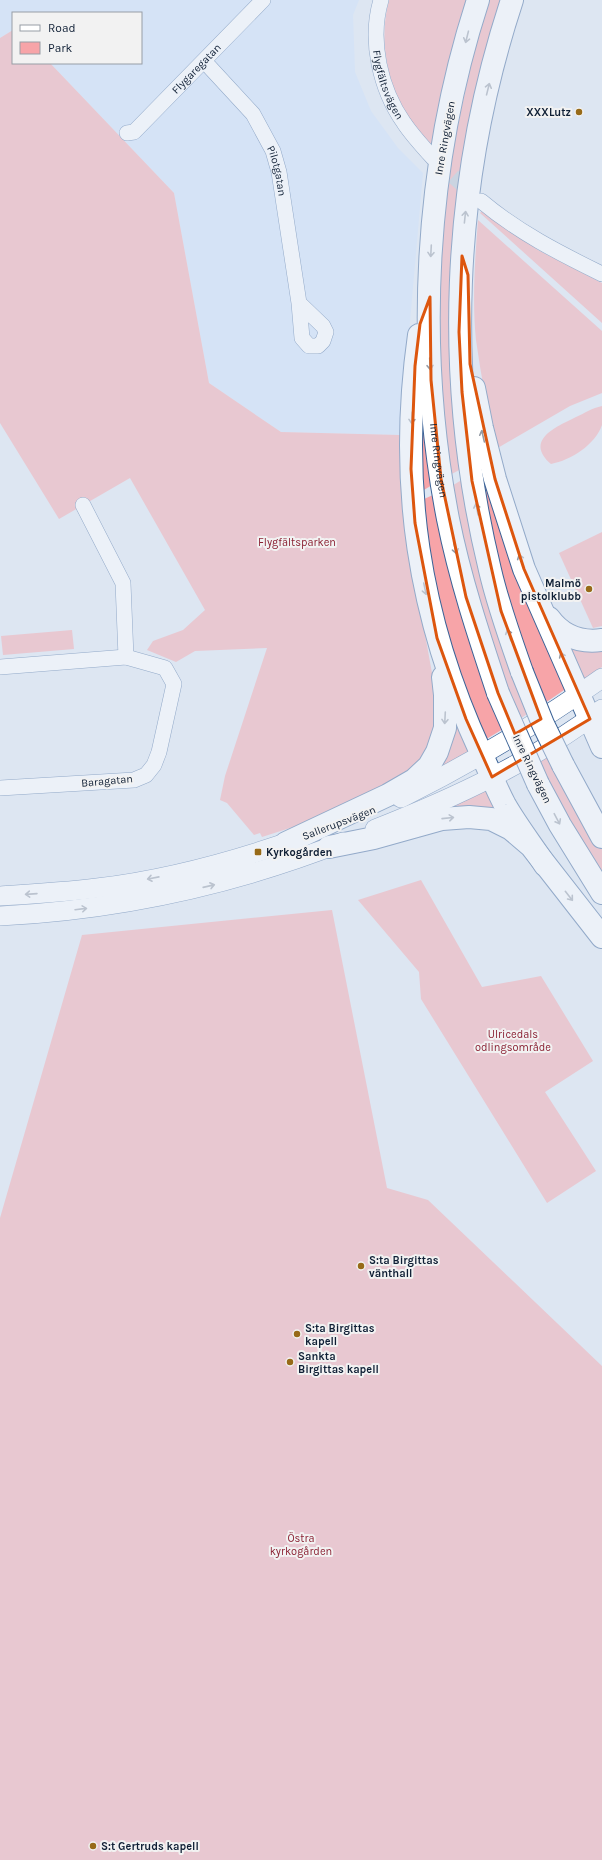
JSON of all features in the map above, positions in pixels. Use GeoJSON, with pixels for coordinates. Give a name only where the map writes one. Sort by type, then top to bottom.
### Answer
{"type":"FeatureCollection","features":[{"type":"Feature","properties":{"kind":"highway","name":"Inre Ringvägen"},"geometry":{"type":"LineString","coordinates":[[478,0],[470,25],[450,106],[442,152],[431,249],[428,324],[434,429],[441,479],[466,597],[498,694],[538,784],[564,831],[602,893]]}},
{"type":"Feature","properties":{"kind":"highway"},"geometry":{"type":"LineString","coordinates":[[512,0],[488,89],[477,137],[466,213],[462,256],[459,332],[462,392],[467,444],[481,530],[490,571],[522,672],[543,724],[563,765],[602,837]]}},
{"type":"Feature","properties":{"kind":"highway"},"geometry":{"type":"LineString","coordinates":[[462,256],[468,275],[469,348],[482,428],[502,503],[524,569],[535,596],[579,694],[596,714],[602,747]]}},
{"type":"Feature","properties":{"kind":"highway"},"geometry":{"type":"LineString","coordinates":[[430,297],[420,324],[414,366],[411,469],[412,492],[419,552],[431,614],[437,638],[466,719],[492,778],[506,806],[545,865]]}},
{"type":"Feature","properties":{"kind":"highway"},"geometry":{"type":"LineString","coordinates":[[535,596],[556,628],[581,640],[602,640]]}},
{"type":"Feature","properties":{"kind":"highway"},"geometry":{"type":"LineString","coordinates":[[286,843],[388,795],[414,780],[429,766],[442,740],[446,717],[445,695],[437,638]]}},
{"type":"Feature","properties":{"kind":"highway"},"geometry":{"type":"LineString","coordinates":[[328,847],[374,838],[442,819],[480,818],[501,823],[511,829],[531,846],[602,937]]}},
{"type":"Feature","properties":{"kind":"main road","name":"Sallerupsvägen"},"geometry":{"type":"LineString","coordinates":[[0,896],[98,888],[172,875],[286,843],[392,802],[482,754],[579,694],[602,678]]}},
{"type":"Feature","properties":{"kind":"main road","name":"Sallerupsvägen"},"geometry":{"type":"LineString","coordinates":[[0,916],[42,914],[163,896],[219,883],[328,847],[418,812],[492,778],[596,714]]}},
{"type":"Feature","properties":{"kind":"street","name":"Flygaregatan"},"geometry":{"type":"LineString","coordinates":[[127,133],[134,132],[205,62],[263,0]]}},
{"type":"Feature","properties":{"kind":"street","name":"Flygfältsvägen"},"geometry":{"type":"LineString","coordinates":[[381,0],[376,32],[378,61],[388,96],[403,123],[433,158]]}},
{"type":"Feature","properties":{"kind":"street","name":"Pilotgatan"},"geometry":{"type":"LineString","coordinates":[[205,62],[253,114],[273,151],[279,172],[299,303]]}},
{"type":"Feature","properties":{"kind":"street"},"geometry":{"type":"LineString","coordinates":[[481,201],[522,231],[556,252],[602,274]]}},
{"type":"Feature","properties":{"kind":"street"},"geometry":{"type":"LineString","coordinates":[[0,667],[126,657],[123,583],[83,505]]}},
{"type":"Feature","properties":{"kind":"street","name":"Baragatan"},"geometry":{"type":"LineString","coordinates":[[0,788],[134,780],[146,775],[154,765],[159,752],[174,684],[166,668],[126,657]]}},
{"type":"Feature","properties":{"kind":"highlighted area"},"geometry":{"type":"Polygon","coordinates":[[[462,256],[468,275],[470,364],[495,479],[524,569],[590,719],[492,777],[466,719],[437,638],[415,523],[411,469],[415,366],[420,324],[430,297],[431,380],[441,479],[466,597],[498,693],[515,734],[541,719],[501,611],[472,481],[462,392],[459,332],[462,256]]]}},
{"type":"Feature","properties":{"kind":"shaded area"},"geometry":{"type":"Polygon","coordinates":[[[0,0],[359,0],[353,15],[355,72],[371,111],[398,148],[423,173],[400,435],[281,432],[209,383],[174,193],[51,64],[142,64],[142,12],[12,12],[12,31],[0,38],[0,0]]]}},
{"type":"Feature","properties":{"kind":"green space"},"geometry":{"type":"Polygon","coordinates":[[[389,0],[467,0],[433,147],[406,113],[399,100],[389,73],[386,58],[385,29],[389,0]]]}},
{"type":"Feature","properties":{"kind":"green space"},"geometry":{"type":"Polygon","coordinates":[[[485,0],[500,0],[479,73],[466,140],[463,468],[448,476],[437,362],[444,189],[485,0]]]}},
{"type":"Feature","properties":{"kind":"green space","name":"Flygfältsparken"},"geometry":{"type":"Polygon","coordinates":[[[12,31],[12,64],[51,64],[174,193],[209,383],[281,432],[400,435],[407,535],[432,673],[437,729],[432,745],[413,772],[318,819],[262,837],[260,833],[254,835],[227,803],[220,800],[225,776],[267,648],[195,651],[176,662],[147,650],[153,641],[183,630],[205,610],[130,478],[59,519],[0,423],[0,38],[12,31]]]}},
{"type":"Feature","properties":{"kind":"green space"},"geometry":{"type":"Polygon","coordinates":[[[482,211],[538,250],[602,283],[602,323],[480,213],[482,211]]]}},
{"type":"Feature","properties":{"kind":"green space"},"geometry":{"type":"Polygon","coordinates":[[[478,220],[602,331],[602,393],[570,406],[496,449],[482,381],[476,340],[474,280],[478,220]]]}},
{"type":"Feature","properties":{"kind":"green space"},"geometry":{"type":"Polygon","coordinates":[[[419,360],[434,484],[417,494],[419,360]]]}},
{"type":"Feature","properties":{"kind":"green space"},"geometry":{"type":"Polygon","coordinates":[[[602,406],[602,425],[594,439],[574,455],[551,464],[544,456],[541,448],[542,441],[546,435],[560,425],[592,409],[602,406]]]}},
{"type":"Feature","properties":{"kind":"green space"},"geometry":{"type":"Polygon","coordinates":[[[474,412],[567,688],[545,703],[519,634],[498,563],[487,515],[474,412]]]}},
{"type":"Feature","properties":{"kind":"green space"},"geometry":{"type":"Polygon","coordinates":[[[465,478],[530,712],[517,721],[492,655],[450,487],[465,478]]]}},
{"type":"Feature","properties":{"kind":"green space"},"geometry":{"type":"Polygon","coordinates":[[[435,494],[503,729],[483,741],[439,623],[422,500],[435,494]]]}},
{"type":"Feature","properties":{"kind":"green space","name":"Malmö pistolklubb"},"geometry":{"type":"Polygon","coordinates":[[[602,532],[602,626],[593,628],[559,553],[602,532]]]}},
{"type":"Feature","properties":{"kind":"green space"},"geometry":{"type":"Polygon","coordinates":[[[72,630],[74,649],[3,655],[1,636],[72,630]]]}},
{"type":"Feature","properties":{"kind":"green space"},"geometry":{"type":"Polygon","coordinates":[[[563,638],[602,645],[602,667],[581,682],[563,638]]]}},
{"type":"Feature","properties":{"kind":"green space"},"geometry":{"type":"Polygon","coordinates":[[[450,689],[475,749],[452,763],[430,770],[450,689]]]}},
{"type":"Feature","properties":{"kind":"green space"},"geometry":{"type":"Polygon","coordinates":[[[549,752],[602,849],[602,879],[537,760],[549,752]]]}},
{"type":"Feature","properties":{"kind":"green space"},"geometry":{"type":"Polygon","coordinates":[[[492,788],[510,823],[434,815],[492,788]]]}},
{"type":"Feature","properties":{"kind":"green space","name":"Ulricedals odlingsområde"},"geometry":{"type":"Polygon","coordinates":[[[421,880],[482,987],[541,976],[593,1061],[545,1092],[596,1171],[547,1203],[421,999],[419,972],[358,900],[421,880]]]}},
{"type":"Feature","properties":{"kind":"green space","name":"Östra kyrkogården"},"geometry":{"type":"Polygon","coordinates":[[[332,910],[387,1188],[428,1200],[602,1366],[602,1860],[0,1860],[0,1218],[82,935],[332,910]]]}},
{"type":"Feature","properties":{"kind":"tunnel"},"geometry":{"type":"LineString","coordinates":[[436,161],[474,195]]}},
{"type":"Feature","properties":{"kind":"place","name":"XXXLutz"},"geometry":{"type":"Point","coordinates":[579,112]}},
{"type":"Feature","properties":{"kind":"place","name":"Malmö pistolklubb"},"geometry":{"type":"Point","coordinates":[589,589]}},
{"type":"Feature","properties":{"kind":"place","name":"Kyrkogården"},"geometry":{"type":"Point","coordinates":[258,852]}},
{"type":"Feature","properties":{"kind":"place","name":"S:ta Birgittas vänthall"},"geometry":{"type":"Point","coordinates":[361,1266]}},
{"type":"Feature","properties":{"kind":"place","name":"S:ta Birgittas kapell"},"geometry":{"type":"Point","coordinates":[297,1334]}},
{"type":"Feature","properties":{"kind":"place","name":"Sankta Birgittas kapell"},"geometry":{"type":"Point","coordinates":[290,1362]}},
{"type":"Feature","properties":{"kind":"place","name":"S:t Gertruds kapell"},"geometry":{"type":"Point","coordinates":[93,1846]}}]}
